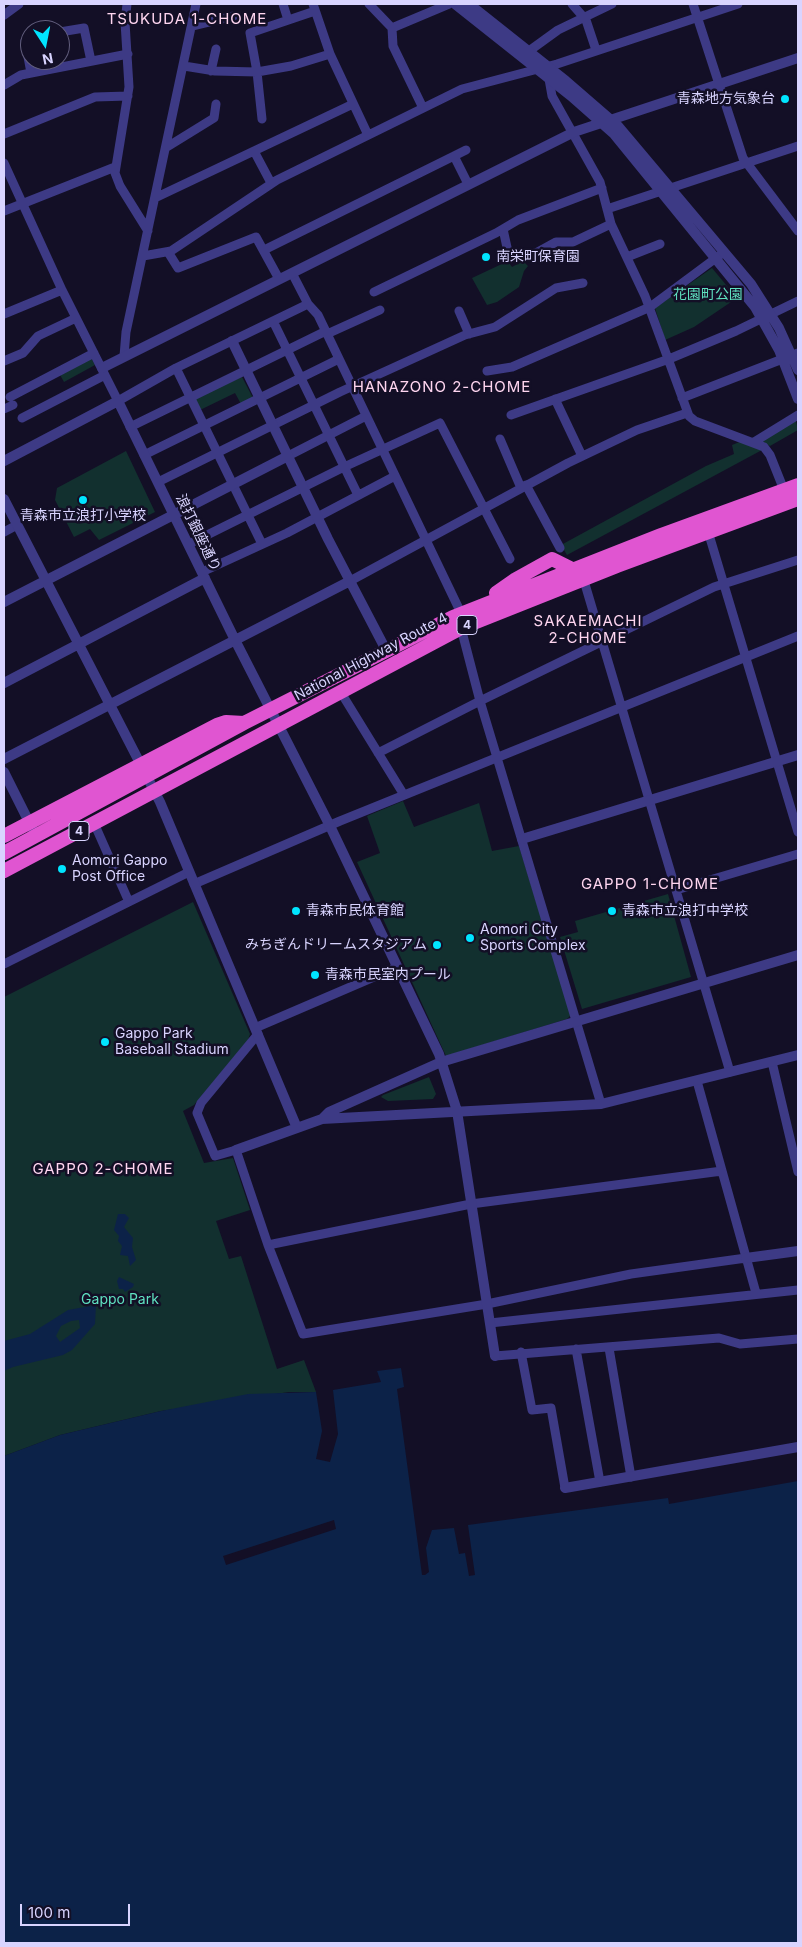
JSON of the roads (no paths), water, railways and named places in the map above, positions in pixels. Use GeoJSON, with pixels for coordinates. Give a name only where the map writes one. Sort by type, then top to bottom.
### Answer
{"type":"FeatureCollection","features":[{"type":"Feature","properties":{"kind":"highway","name":"National Highway Route 4"},"geometry":{"type":"LineString","coordinates":[[144,771],[223,723],[244,723],[461,613],[790,497],[798,485]]}},
{"type":"Feature","properties":{"kind":"highway","name":"National Highway Route 4"},"geometry":{"type":"LineString","coordinates":[[4,871],[461,628],[578,572]]}},
{"type":"Feature","properties":{"kind":"highway"},"geometry":{"type":"LineString","coordinates":[[4,836],[29,822],[144,771]]}},
{"type":"Feature","properties":{"kind":"highway","name":"4"},"geometry":{"type":"LineString","coordinates":[[4,853],[144,771]]}},
{"type":"Feature","properties":{"kind":"street"},"geometry":{"type":"LineString","coordinates":[[5,12],[20,4]]}},
{"type":"Feature","properties":{"kind":"street"},"geometry":{"type":"LineString","coordinates":[[127,4],[128,96],[115,167],[120,186],[148,231]]}},
{"type":"Feature","properties":{"kind":"street"},"geometry":{"type":"LineString","coordinates":[[124,356],[126,332],[157,197],[196,4]]}},
{"type":"Feature","properties":{"kind":"street"},"geometry":{"type":"LineString","coordinates":[[283,4],[288,20]]}},
{"type":"Feature","properties":{"kind":"street"},"geometry":{"type":"LineString","coordinates":[[368,4],[392,28],[393,46],[423,108]]}},
{"type":"Feature","properties":{"kind":"street"},"geometry":{"type":"LineString","coordinates":[[392,28],[449,4]]}},
{"type":"Feature","properties":{"kind":"street"},"geometry":{"type":"LineString","coordinates":[[455,4],[536,69],[607,121],[660,191],[720,255]]}},
{"type":"Feature","properties":{"kind":"street"},"geometry":{"type":"LineString","coordinates":[[469,4],[548,66],[607,121],[671,187],[767,316],[798,370]]}},
{"type":"Feature","properties":{"kind":"street"},"geometry":{"type":"LineString","coordinates":[[572,4],[584,17],[596,50]]}},
{"type":"Feature","properties":{"kind":"street"},"geometry":{"type":"LineString","coordinates":[[529,51],[558,30],[612,4]]}},
{"type":"Feature","properties":{"kind":"street"},"geometry":{"type":"LineString","coordinates":[[693,4],[746,162],[798,231]]}},
{"type":"Feature","properties":{"kind":"street"},"geometry":{"type":"LineString","coordinates":[[143,256],[168,252],[194,237],[271,183],[470,86],[548,66],[738,4]]}},
{"type":"Feature","properties":{"kind":"street"},"geometry":{"type":"LineString","coordinates":[[262,118],[251,31],[288,20],[314,7],[330,54],[368,135]]}},
{"type":"Feature","properties":{"kind":"street"},"geometry":{"type":"LineString","coordinates":[[192,26],[234,16]]}},
{"type":"Feature","properties":{"kind":"street"},"geometry":{"type":"LineString","coordinates":[[70,30],[84,28],[91,61]]}},
{"type":"Feature","properties":{"kind":"street"},"geometry":{"type":"LineString","coordinates":[[211,71],[216,49]]}},
{"type":"Feature","properties":{"kind":"street"},"geometry":{"type":"LineString","coordinates":[[4,85],[17,77],[31,73],[128,54]]}},
{"type":"Feature","properties":{"kind":"street"},"geometry":{"type":"LineString","coordinates":[[184,66],[211,71],[257,72],[291,66],[330,54]]}},
{"type":"Feature","properties":{"kind":"street"},"geometry":{"type":"LineString","coordinates":[[22,418],[104,372],[124,356],[574,132],[798,58]]}},
{"type":"Feature","properties":{"kind":"street"},"geometry":{"type":"LineString","coordinates":[[549,79],[552,96],[574,132],[602,188],[611,224],[650,307],[687,413],[695,421],[754,442],[767,449],[790,497]]}},
{"type":"Feature","properties":{"kind":"street"},"geometry":{"type":"LineString","coordinates":[[4,134],[95,97],[128,96]]}},
{"type":"Feature","properties":{"kind":"street"},"geometry":{"type":"LineString","coordinates":[[167,147],[214,118],[216,104]]}},
{"type":"Feature","properties":{"kind":"street"},"geometry":{"type":"LineString","coordinates":[[157,197],[353,104]]}},
{"type":"Feature","properties":{"kind":"street"},"geometry":{"type":"LineString","coordinates":[[607,208],[798,146]]}},
{"type":"Feature","properties":{"kind":"street"},"geometry":{"type":"LineString","coordinates":[[264,250],[466,150]]}},
{"type":"Feature","properties":{"kind":"street"},"geometry":{"type":"LineString","coordinates":[[254,151],[271,183]]}},
{"type":"Feature","properties":{"kind":"street"},"geometry":{"type":"LineString","coordinates":[[454,156],[468,184]]}},
{"type":"Feature","properties":{"kind":"street","name":"浪打銀座通り"},"geometry":{"type":"LineString","coordinates":[[4,163],[62,290],[235,640],[330,826],[441,1062],[457,1111],[495,1356]]}},
{"type":"Feature","properties":{"kind":"street"},"geometry":{"type":"LineString","coordinates":[[4,212],[115,167]]}},
{"type":"Feature","properties":{"kind":"street"},"geometry":{"type":"LineString","coordinates":[[374,292],[530,215],[602,188]]}},
{"type":"Feature","properties":{"kind":"street"},"geometry":{"type":"LineString","coordinates":[[789,219],[798,216]]}},
{"type":"Feature","properties":{"kind":"street"},"geometry":{"type":"LineString","coordinates":[[504,229],[508,252],[522,256],[536,253],[554,243],[573,242],[611,224]]}},
{"type":"Feature","properties":{"kind":"street"},"geometry":{"type":"LineString","coordinates":[[168,252],[178,268],[254,237],[264,250],[279,279]]}},
{"type":"Feature","properties":{"kind":"street"},"geometry":{"type":"LineString","coordinates":[[627,257],[660,244]]}},
{"type":"Feature","properties":{"kind":"street"},"geometry":{"type":"LineString","coordinates":[[487,371],[512,367],[650,307],[720,255]]}},
{"type":"Feature","properties":{"kind":"street"},"geometry":{"type":"LineString","coordinates":[[292,273],[308,304],[318,315],[461,613]]}},
{"type":"Feature","properties":{"kind":"street"},"geometry":{"type":"LineString","coordinates":[[158,482],[352,387],[469,334],[500,324],[556,288],[583,283]]}},
{"type":"Feature","properties":{"kind":"street"},"geometry":{"type":"LineString","coordinates":[[4,314],[62,290]]}},
{"type":"Feature","properties":{"kind":"street"},"geometry":{"type":"LineString","coordinates":[[511,415],[668,359],[798,301]]}},
{"type":"Feature","properties":{"kind":"street"},"geometry":{"type":"LineString","coordinates":[[4,461],[176,368],[308,304]]}},
{"type":"Feature","properties":{"kind":"street"},"geometry":{"type":"LineString","coordinates":[[130,427],[246,369],[326,332],[380,310]]}},
{"type":"Feature","properties":{"kind":"street"},"geometry":{"type":"LineString","coordinates":[[459,311],[469,334]]}},
{"type":"Feature","properties":{"kind":"street"},"geometry":{"type":"LineString","coordinates":[[4,362],[23,352],[38,336],[76,318]]}},
{"type":"Feature","properties":{"kind":"street"},"geometry":{"type":"LineString","coordinates":[[273,321],[358,495]]}},
{"type":"Feature","properties":{"kind":"street"},"geometry":{"type":"LineString","coordinates":[[232,341],[317,516],[386,650]]}},
{"type":"Feature","properties":{"kind":"street"},"geometry":{"type":"LineString","coordinates":[[4,409],[11,401],[94,352]]}},
{"type":"Feature","properties":{"kind":"street"},"geometry":{"type":"LineString","coordinates":[[682,398],[791,356]]}},
{"type":"Feature","properties":{"kind":"street"},"geometry":{"type":"LineString","coordinates":[[791,356],[798,399]]}},
{"type":"Feature","properties":{"kind":"street"},"geometry":{"type":"LineString","coordinates":[[144,454],[339,359]]}},
{"type":"Feature","properties":{"kind":"street"},"geometry":{"type":"LineString","coordinates":[[176,368],[262,544]]}},
{"type":"Feature","properties":{"kind":"street"},"geometry":{"type":"LineString","coordinates":[[555,399],[582,456]]}},
{"type":"Feature","properties":{"kind":"street"},"geometry":{"type":"LineString","coordinates":[[4,759],[350,581],[582,456],[637,430],[687,413]]}},
{"type":"Feature","properties":{"kind":"street"},"geometry":{"type":"LineString","coordinates":[[754,442],[798,414]]}},
{"type":"Feature","properties":{"kind":"street"},"geometry":{"type":"LineString","coordinates":[[4,602],[366,416]]}},
{"type":"Feature","properties":{"kind":"street"},"geometry":{"type":"LineString","coordinates":[[189,544],[344,467],[442,424],[510,559]]}},
{"type":"Feature","properties":{"kind":"street"},"geometry":{"type":"LineString","coordinates":[[500,439],[524,486],[560,548]]}},
{"type":"Feature","properties":{"kind":"street"},"geometry":{"type":"LineString","coordinates":[[4,682],[262,544],[395,476]]}},
{"type":"Feature","properties":{"kind":"street"},"geometry":{"type":"LineString","coordinates":[[4,499],[154,791],[297,1128]]}},
{"type":"Feature","properties":{"kind":"street"},"geometry":{"type":"LineString","coordinates":[[4,532],[17,525]]}},
{"type":"Feature","properties":{"kind":"street"},"geometry":{"type":"LineString","coordinates":[[707,525],[777,762],[794,803],[798,832]]}},
{"type":"Feature","properties":{"kind":"street"},"geometry":{"type":"LineString","coordinates":[[378,753],[480,701],[724,583],[798,560]]}},
{"type":"Feature","properties":{"kind":"street"},"geometry":{"type":"LineString","coordinates":[[578,572],[622,707],[730,1072]]}},
{"type":"Feature","properties":{"kind":"street"},"geometry":{"type":"LineString","coordinates":[[461,628],[480,701],[601,1104]]}},
{"type":"Feature","properties":{"kind":"street"},"geometry":{"type":"LineString","coordinates":[[194,884],[404,795],[798,636]]}},
{"type":"Feature","properties":{"kind":"street"},"geometry":{"type":"LineString","coordinates":[[340,692],[404,795]]}},
{"type":"Feature","properties":{"kind":"street"},"geometry":{"type":"LineString","coordinates":[[522,839],[798,755]]}},
{"type":"Feature","properties":{"kind":"street"},"geometry":{"type":"LineString","coordinates":[[4,772],[36,835]]}},
{"type":"Feature","properties":{"kind":"street"},"geometry":{"type":"LineString","coordinates":[[94,824],[129,902]]}},
{"type":"Feature","properties":{"kind":"street"},"geometry":{"type":"LineString","coordinates":[[676,890],[798,854]]}},
{"type":"Feature","properties":{"kind":"street"},"geometry":{"type":"LineString","coordinates":[[4,964],[189,872]]}},
{"type":"Feature","properties":{"kind":"street"},"geometry":{"type":"LineString","coordinates":[[322,1119],[329,1112],[441,1062],[798,955]]}},
{"type":"Feature","properties":{"kind":"street"},"geometry":{"type":"LineString","coordinates":[[397,967],[256,1031],[200,1106],[197,1113],[215,1156],[322,1119],[601,1104],[798,1055]]}},
{"type":"Feature","properties":{"kind":"street"},"geometry":{"type":"LineString","coordinates":[[772,1062],[798,1172]]}},
{"type":"Feature","properties":{"kind":"street"},"geometry":{"type":"LineString","coordinates":[[697,1081],[756,1293]]}},
{"type":"Feature","properties":{"kind":"street"},"geometry":{"type":"LineString","coordinates":[[236,1150],[268,1245],[303,1334],[487,1304],[631,1274],[798,1251]]}},
{"type":"Feature","properties":{"kind":"street"},"geometry":{"type":"LineString","coordinates":[[268,1245],[471,1204],[722,1171]]}},
{"type":"Feature","properties":{"kind":"street"},"geometry":{"type":"LineString","coordinates":[[490,1323],[798,1290]]}},
{"type":"Feature","properties":{"kind":"street"},"geometry":{"type":"LineString","coordinates":[[495,1356],[521,1352],[609,1348],[718,1338],[740,1344],[798,1339]]}},
{"type":"Feature","properties":{"kind":"street"},"geometry":{"type":"LineString","coordinates":[[609,1348],[631,1477]]}},
{"type":"Feature","properties":{"kind":"street"},"geometry":{"type":"LineString","coordinates":[[576,1349],[600,1482]]}},
{"type":"Feature","properties":{"kind":"street"},"geometry":{"type":"LineString","coordinates":[[521,1352],[532,1410],[551,1408],[565,1488],[798,1447]]}},
{"type":"Feature","properties":{"kind":"water"},"geometry":{"type":"Polygon","coordinates":[[[118,1214],[125,1214],[129,1218],[124,1227],[133,1238],[132,1247],[136,1260],[130,1266],[128,1256],[120,1255],[122,1246],[118,1241],[119,1236],[114,1230],[118,1214]]]}},
{"type":"Feature","properties":{"kind":"water"},"geometry":{"type":"Polygon","coordinates":[[[119,1277],[134,1284],[133,1287],[125,1292],[123,1289],[119,1289],[117,1281],[119,1277]]]}},
{"type":"Feature","properties":{"kind":"water"},"geometry":{"type":"Polygon","coordinates":[[[96,1305],[95,1324],[72,1350],[63,1355],[13,1367],[4,1371],[4,1341],[30,1334],[68,1310],[96,1305]],[[79,1320],[71,1321],[61,1326],[56,1336],[60,1342],[80,1328],[79,1320]]]}},
{"type":"Feature","properties":{"kind":"water"},"geometry":{"type":"Polygon","coordinates":[[[401,1368],[404,1387],[397,1389],[422,1575],[429,1572],[426,1548],[432,1530],[454,1528],[459,1554],[465,1553],[469,1576],[475,1575],[468,1525],[668,1498],[669,1504],[798,1481],[798,1943],[4,1943],[4,1456],[60,1435],[161,1411],[248,1394],[316,1392],[322,1431],[316,1459],[330,1462],[338,1434],[333,1390],[381,1382],[377,1371],[401,1368]]]}},
{"type":"Feature","properties":{"kind":"place","name":"青森地方気象台"},"geometry":{"type":"Point","coordinates":[785,99]}},
{"type":"Feature","properties":{"kind":"place","name":"南栄町保育園"},"geometry":{"type":"Point","coordinates":[486,257]}},
{"type":"Feature","properties":{"kind":"place","name":"青森市立浪打小学校"},"geometry":{"type":"Point","coordinates":[83,500]}},
{"type":"Feature","properties":{"kind":"place","name":"Aomori Gappo Post Office"},"geometry":{"type":"Point","coordinates":[62,869]}},
{"type":"Feature","properties":{"kind":"place","name":"青森市民体育館"},"geometry":{"type":"Point","coordinates":[296,911]}},
{"type":"Feature","properties":{"kind":"place","name":"青森市立浪打中学校"},"geometry":{"type":"Point","coordinates":[612,911]}},
{"type":"Feature","properties":{"kind":"place","name":"Aomori City Sports Complex"},"geometry":{"type":"Point","coordinates":[470,938]}},
{"type":"Feature","properties":{"kind":"place","name":"みちぎんドリームスタジアム"},"geometry":{"type":"Point","coordinates":[437,945]}},
{"type":"Feature","properties":{"kind":"place","name":"青森市民室内プール"},"geometry":{"type":"Point","coordinates":[315,975]}},
{"type":"Feature","properties":{"kind":"place","name":"Gappo Park Baseball Stadium"},"geometry":{"type":"Point","coordinates":[105,1042]}},
{"type":"Feature","properties":{"kind":"district","name":"TSUKUDA 1-CHOME"},"geometry":{"type":"Point","coordinates":[187,19]}},
{"type":"Feature","properties":{"kind":"district","name":"HANAZONO 2-CHOME"},"geometry":{"type":"Point","coordinates":[442,387]}},
{"type":"Feature","properties":{"kind":"district","name":"SAKAEMACHI 2-CHOME"},"geometry":{"type":"Point","coordinates":[588,630]}},
{"type":"Feature","properties":{"kind":"district","name":"GAPPO 1-CHOME"},"geometry":{"type":"Point","coordinates":[650,884]}},
{"type":"Feature","properties":{"kind":"district","name":"GAPPO 2-CHOME"},"geometry":{"type":"Point","coordinates":[103,1169]}},
{"type":"Feature","properties":{"kind":"park label","name":"花園町公園"},"geometry":{"type":"Point","coordinates":[708,295]}},
{"type":"Feature","properties":{"kind":"park label","name":"Gappo Park"},"geometry":{"type":"Point","coordinates":[120,1300]}}]}
